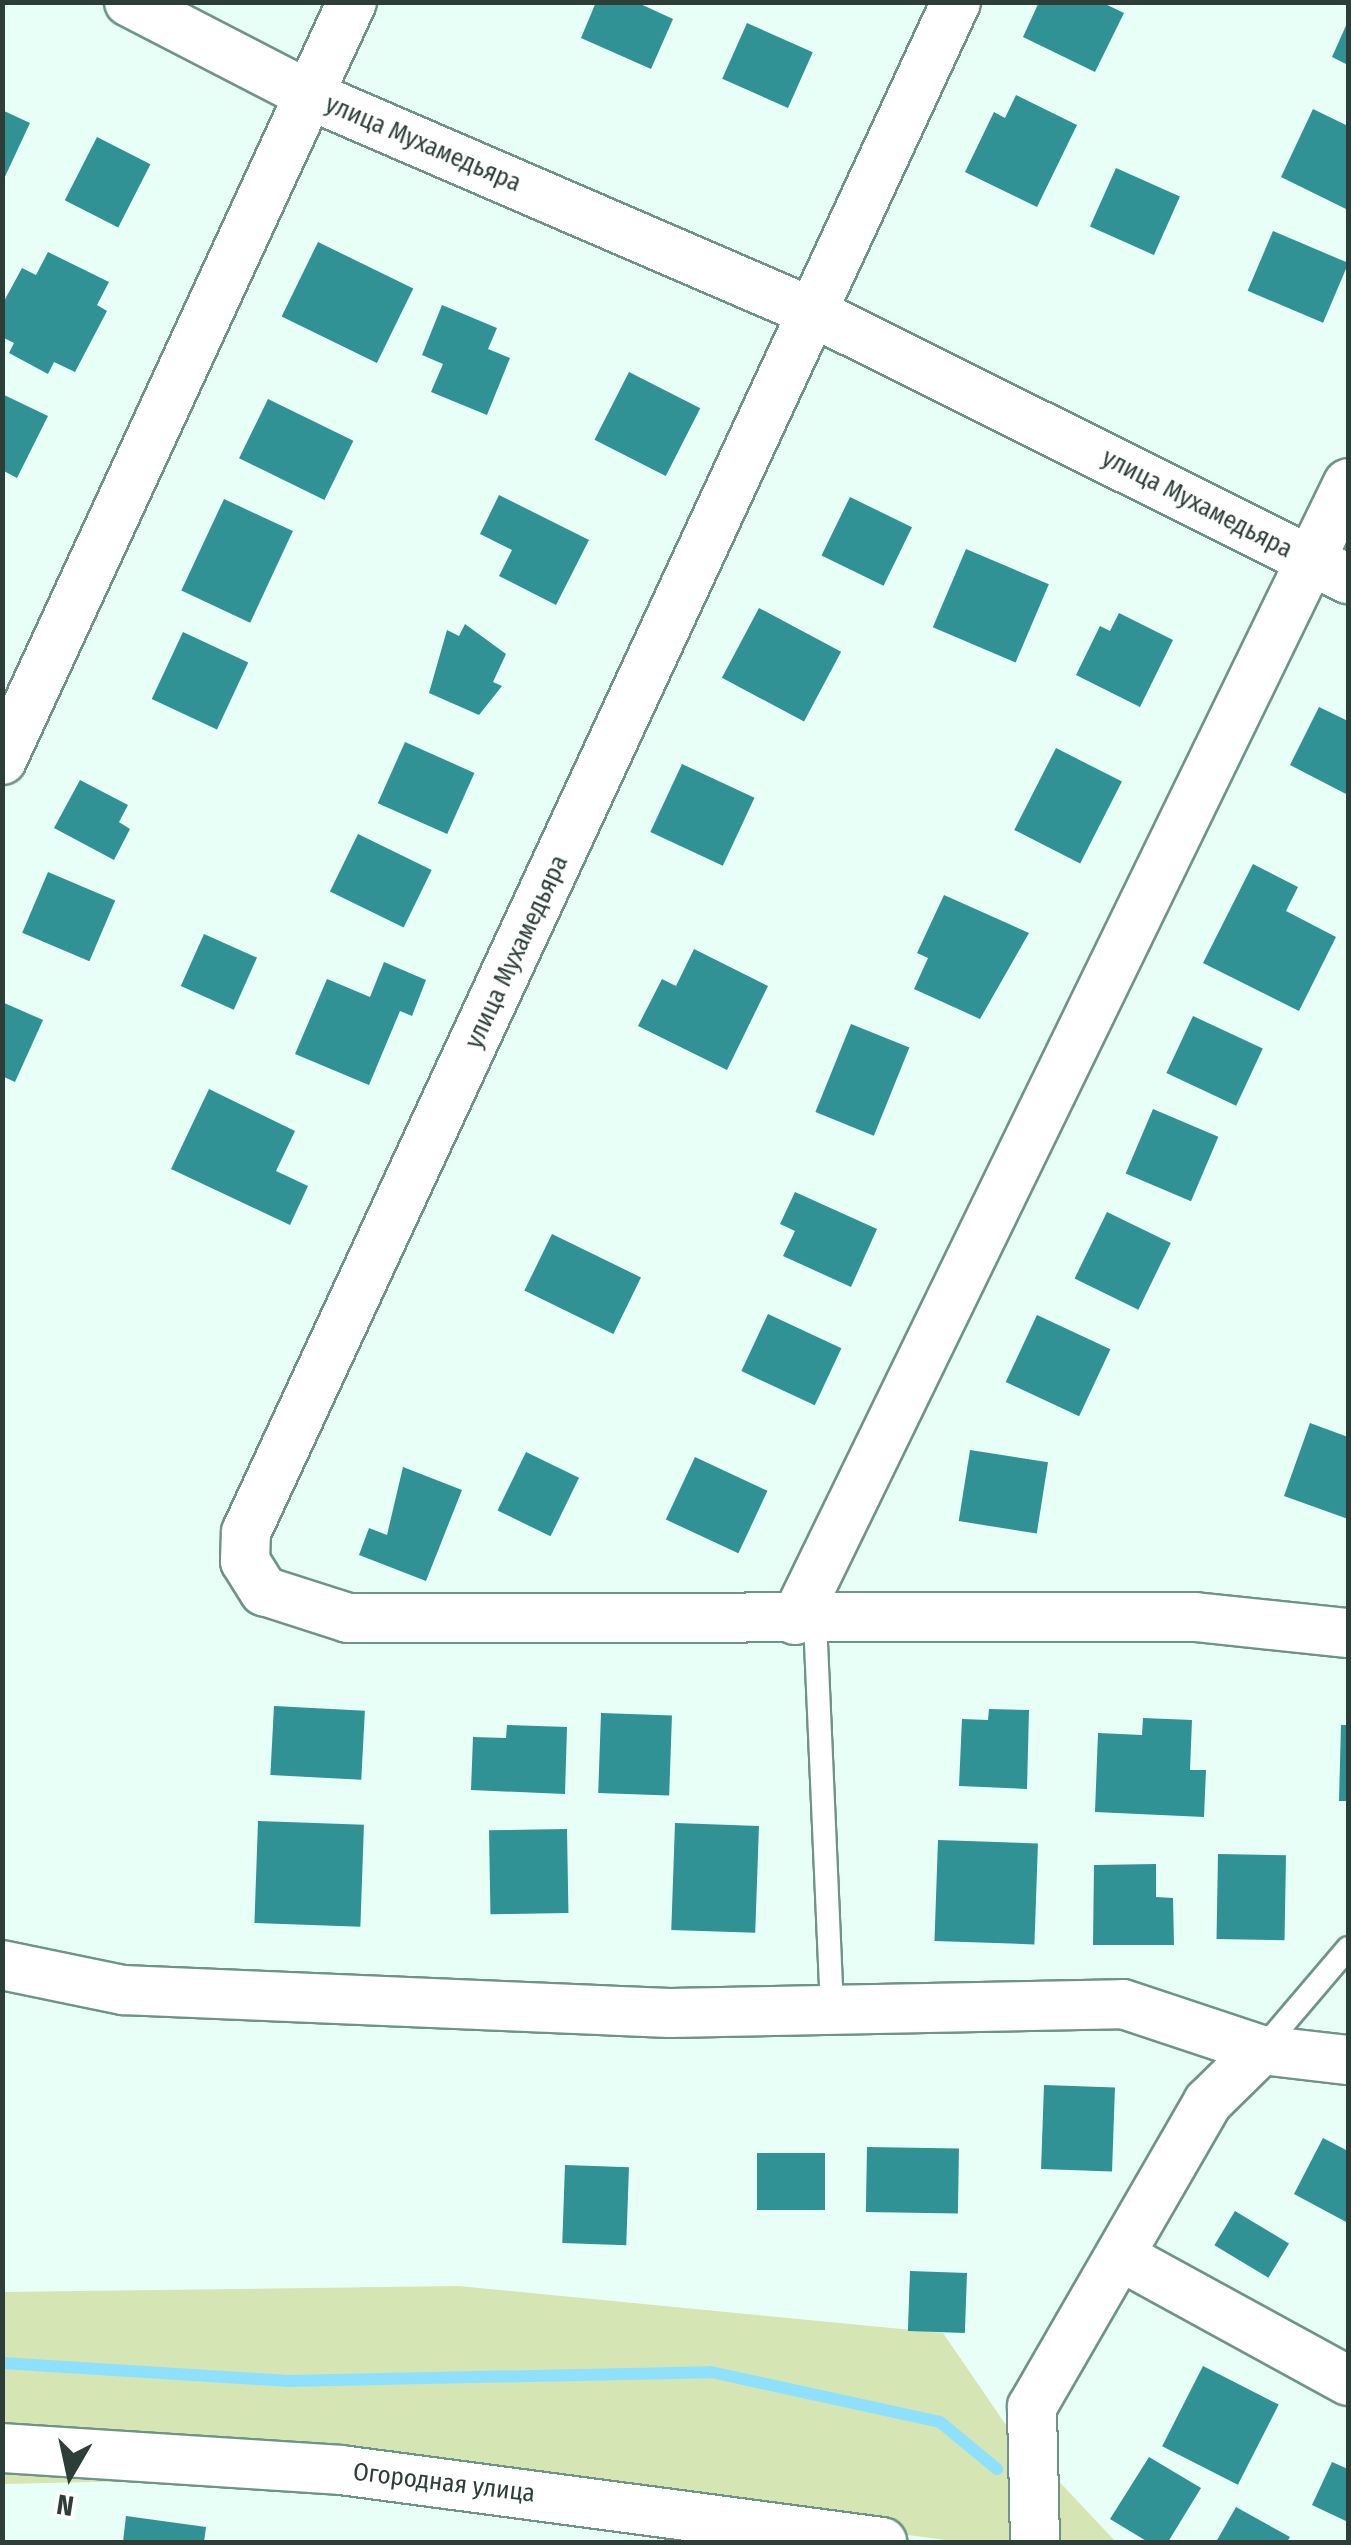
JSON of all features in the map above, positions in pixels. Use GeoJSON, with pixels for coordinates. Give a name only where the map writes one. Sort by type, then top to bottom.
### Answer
{"type":"FeatureCollection","features":[{"type":"Feature","properties":{"kind":"street","name":"улица Мухамедьяра"},"geometry":{"type":"LineString","coordinates":[[129,2],[308,94],[814,313],[1330,570]]}},
{"type":"Feature","properties":{"kind":"street","name":"улица Мухамедьяра"},"geometry":{"type":"LineString","coordinates":[[2,760],[352,2]]}},
{"type":"Feature","properties":{"kind":"street","name":"улица Мухамедьяра"},"geometry":{"type":"LineString","coordinates":[[956,2],[246,1532],[245,1561],[264,1591],[348,1618],[805,1620],[1330,570],[1348,483]]}},
{"type":"Feature","properties":{"kind":"street"},"geometry":{"type":"LineString","coordinates":[[805,1620],[1195,1618],[1348,1633]]}},
{"type":"Feature","properties":{"kind":"street"},"geometry":{"type":"LineString","coordinates":[[2,1965],[123,1990],[670,2013],[1123,2004],[1260,2050],[1348,2060]]}},
{"type":"Feature","properties":{"kind":"street"},"geometry":{"type":"LineString","coordinates":[[1035,2542],[1032,2407],[1208,2102],[1260,2050]]}},
{"type":"Feature","properties":{"kind":"street"},"geometry":{"type":"LineString","coordinates":[[1120,2256],[1348,2380]]}},
{"type":"Feature","properties":{"kind":"street","name":"Огородная улица"},"geometry":{"type":"LineString","coordinates":[[2,2448],[340,2470],[882,2542]]}},
{"type":"Feature","properties":{"kind":"lane"},"geometry":{"type":"LineString","coordinates":[[805,1620],[832,2010]]}},
{"type":"Feature","properties":{"kind":"lane"},"geometry":{"type":"LineString","coordinates":[[1260,2050],[1348,1948]]}},
{"type":"Feature","properties":{"kind":"green space"},"geometry":{"type":"Polygon","coordinates":[[[458,2286],[943,2333],[1006,2425],[1116,2542],[961,2542],[742,2513],[308,2477],[3,2484],[2,2292],[458,2286]]]}},
{"type":"Feature","properties":{"kind":"building"},"geometry":{"type":"Polygon","coordinates":[[[596,2],[636,2],[673,19],[651,69],[581,38],[596,2]]]}},
{"type":"Feature","properties":{"kind":"building"},"geometry":{"type":"Polygon","coordinates":[[[1039,2],[1101,2],[1124,13],[1095,72],[1023,37],[1039,2]]]}},
{"type":"Feature","properties":{"kind":"building"},"geometry":{"type":"Polygon","coordinates":[[[1348,21],[1348,65],[1332,57],[1348,21]]]}},
{"type":"Feature","properties":{"kind":"building"},"geometry":{"type":"Polygon","coordinates":[[[747,23],[813,52],[788,108],[722,79],[747,23]]]}},
{"type":"Feature","properties":{"kind":"building"},"geometry":{"type":"Polygon","coordinates":[[[1016,95],[1077,125],[1037,207],[965,172],[994,112],[1005,118],[1016,95]]]}},
{"type":"Feature","properties":{"kind":"building"},"geometry":{"type":"Polygon","coordinates":[[[1313,109],[1348,126],[1348,210],[1281,177],[1313,109]]]}},
{"type":"Feature","properties":{"kind":"building"},"geometry":{"type":"Polygon","coordinates":[[[2,110],[30,123],[2,183],[2,110]]]}},
{"type":"Feature","properties":{"kind":"building"},"geometry":{"type":"Polygon","coordinates":[[[97,137],[150,164],[118,228],[65,200],[97,137]]]}},
{"type":"Feature","properties":{"kind":"building"},"geometry":{"type":"Polygon","coordinates":[[[1116,168],[1180,196],[1154,255],[1090,226],[1116,168]]]}},
{"type":"Feature","properties":{"kind":"building"},"geometry":{"type":"Polygon","coordinates":[[[1273,231],[1348,263],[1323,323],[1248,291],[1273,231]]]}},
{"type":"Feature","properties":{"kind":"building"},"geometry":{"type":"Polygon","coordinates":[[[318,242],[413,288],[377,363],[282,317],[318,242]]]}},
{"type":"Feature","properties":{"kind":"building"},"geometry":{"type":"Polygon","coordinates":[[[48,252],[109,282],[97,305],[107,311],[75,372],[54,362],[48,374],[9,353],[14,343],[2,337],[2,305],[22,268],[36,275],[48,252]]]}},
{"type":"Feature","properties":{"kind":"building"},"geometry":{"type":"Polygon","coordinates":[[[442,305],[497,328],[488,349],[510,358],[487,415],[431,392],[443,364],[422,355],[442,305]]]}},
{"type":"Feature","properties":{"kind":"building"},"geometry":{"type":"Polygon","coordinates":[[[629,372],[700,408],[666,476],[594,440],[629,372]]]}},
{"type":"Feature","properties":{"kind":"building"},"geometry":{"type":"Polygon","coordinates":[[[2,394],[48,416],[17,478],[2,470],[2,394]]]}},
{"type":"Feature","properties":{"kind":"building"},"geometry":{"type":"Polygon","coordinates":[[[268,399],[353,441],[324,500],[239,458],[268,399]]]}},
{"type":"Feature","properties":{"kind":"building"},"geometry":{"type":"Polygon","coordinates":[[[499,495],[589,540],[556,605],[499,576],[512,550],[480,534],[499,495]]]}},
{"type":"Feature","properties":{"kind":"building"},"geometry":{"type":"Polygon","coordinates":[[[850,497],[912,527],[884,586],[822,555],[850,497]]]}},
{"type":"Feature","properties":{"kind":"building"},"geometry":{"type":"Polygon","coordinates":[[[224,499],[293,531],[250,623],[181,591],[224,499]]]}},
{"type":"Feature","properties":{"kind":"building"},"geometry":{"type":"Polygon","coordinates":[[[966,549],[1049,584],[1016,662],[933,627],[966,549]]]}},
{"type":"Feature","properties":{"kind":"building"},"geometry":{"type":"Polygon","coordinates":[[[759,608],[841,652],[804,721],[722,678],[759,608]]]}},
{"type":"Feature","properties":{"kind":"building"},"geometry":{"type":"Polygon","coordinates":[[[1119,613],[1173,640],[1140,707],[1076,675],[1100,626],[1110,631],[1119,613]]]}},
{"type":"Feature","properties":{"kind":"building"},"geometry":{"type":"Polygon","coordinates":[[[465,624],[506,654],[493,682],[502,686],[479,715],[429,693],[447,630],[459,636],[465,624]]]}},
{"type":"Feature","properties":{"kind":"building"},"geometry":{"type":"Polygon","coordinates":[[[183,632],[248,662],[217,729],[152,699],[183,632]]]}},
{"type":"Feature","properties":{"kind":"building"},"geometry":{"type":"Polygon","coordinates":[[[1319,707],[1348,721],[1348,795],[1290,765],[1319,707]]]}},
{"type":"Feature","properties":{"kind":"building"},"geometry":{"type":"Polygon","coordinates":[[[405,742],[474,773],[447,834],[378,803],[405,742]]]}},
{"type":"Feature","properties":{"kind":"building"},"geometry":{"type":"Polygon","coordinates":[[[1056,748],[1122,782],[1080,864],[1014,830],[1056,748]]]}},
{"type":"Feature","properties":{"kind":"building"},"geometry":{"type":"Polygon","coordinates":[[[682,764],[755,798],[723,866],[650,832],[682,764]]]}},
{"type":"Feature","properties":{"kind":"building"},"geometry":{"type":"Polygon","coordinates":[[[80,780],[128,805],[119,822],[130,829],[114,860],[54,828],[80,780]]]}},
{"type":"Feature","properties":{"kind":"building"},"geometry":{"type":"Polygon","coordinates":[[[358,834],[432,870],[404,927],[330,892],[358,834]]]}},
{"type":"Feature","properties":{"kind":"building"},"geometry":{"type":"Polygon","coordinates":[[[1253,864],[1298,887],[1286,911],[1336,937],[1299,1011],[1203,963],[1253,864]]]}},
{"type":"Feature","properties":{"kind":"building"},"geometry":{"type":"Polygon","coordinates":[[[48,872],[115,901],[89,961],[22,933],[48,872]]]}},
{"type":"Feature","properties":{"kind":"building"},"geometry":{"type":"Polygon","coordinates":[[[944,895],[1029,933],[980,1019],[914,989],[928,958],[917,953],[944,895]]]}},
{"type":"Feature","properties":{"kind":"building"},"geometry":{"type":"Polygon","coordinates":[[[204,934],[257,958],[234,1010],[181,986],[204,934]]]}},
{"type":"Feature","properties":{"kind":"building"},"geometry":{"type":"Polygon","coordinates":[[[694,949],[768,986],[727,1070],[638,1026],[662,979],[676,986],[694,949]]]}},
{"type":"Feature","properties":{"kind":"building"},"geometry":{"type":"Polygon","coordinates":[[[384,962],[426,980],[412,1016],[400,1011],[369,1085],[295,1054],[327,979],[370,997],[384,962]]]}},
{"type":"Feature","properties":{"kind":"building"},"geometry":{"type":"Polygon","coordinates":[[[2,1002],[43,1020],[15,1082],[2,1076],[2,1002]]]}},
{"type":"Feature","properties":{"kind":"building"},"geometry":{"type":"Polygon","coordinates":[[[1193,1016],[1263,1049],[1236,1106],[1166,1073],[1193,1016]]]}},
{"type":"Feature","properties":{"kind":"building"},"geometry":{"type":"Polygon","coordinates":[[[851,1024],[909,1048],[874,1136],[815,1112],[851,1024]]]}},
{"type":"Feature","properties":{"kind":"building"},"geometry":{"type":"Polygon","coordinates":[[[209,1089],[295,1131],[276,1171],[308,1186],[290,1225],[171,1169],[209,1089]]]}},
{"type":"Feature","properties":{"kind":"building"},"geometry":{"type":"Polygon","coordinates":[[[1153,1109],[1218,1137],[1191,1201],[1126,1173],[1153,1109]]]}},
{"type":"Feature","properties":{"kind":"building"},"geometry":{"type":"Polygon","coordinates":[[[795,1192],[877,1229],[851,1287],[783,1256],[795,1231],[780,1224],[795,1192]]]}},
{"type":"Feature","properties":{"kind":"building"},"geometry":{"type":"Polygon","coordinates":[[[1107,1212],[1171,1243],[1138,1310],[1075,1279],[1107,1212]]]}},
{"type":"Feature","properties":{"kind":"building"},"geometry":{"type":"Polygon","coordinates":[[[552,1234],[641,1277],[613,1334],[524,1291],[552,1234]]]}},
{"type":"Feature","properties":{"kind":"building"},"geometry":{"type":"Polygon","coordinates":[[[768,1314],[841,1348],[815,1405],[741,1371],[768,1314]]]}},
{"type":"Feature","properties":{"kind":"building"},"geometry":{"type":"Polygon","coordinates":[[[1037,1315],[1110,1349],[1079,1416],[1006,1382],[1037,1315]]]}},
{"type":"Feature","properties":{"kind":"building"},"geometry":{"type":"Polygon","coordinates":[[[1310,1423],[1348,1437],[1348,1519],[1284,1496],[1310,1423]]]}},
{"type":"Feature","properties":{"kind":"building"},"geometry":{"type":"Polygon","coordinates":[[[970,1450],[1048,1462],[1037,1533],[959,1521],[970,1450]]]}},
{"type":"Feature","properties":{"kind":"building"},"geometry":{"type":"Polygon","coordinates":[[[526,1452],[579,1478],[551,1536],[498,1510],[526,1452]]]}},
{"type":"Feature","properties":{"kind":"building"},"geometry":{"type":"Polygon","coordinates":[[[695,1457],[768,1491],[738,1553],[666,1520],[695,1457]]]}},
{"type":"Feature","properties":{"kind":"building"},"geometry":{"type":"Polygon","coordinates":[[[403,1467],[462,1490],[426,1581],[359,1555],[369,1528],[387,1535],[403,1467]]]}},
{"type":"Feature","properties":{"kind":"building"},"geometry":{"type":"Polygon","coordinates":[[[274,1706],[365,1711],[361,1780],[270,1775],[274,1706]]]}},
{"type":"Feature","properties":{"kind":"building"},"geometry":{"type":"Polygon","coordinates":[[[989,1709],[1029,1710],[1027,1789],[959,1786],[962,1719],[988,1720],[989,1709]]]}},
{"type":"Feature","properties":{"kind":"building"},"geometry":{"type":"Polygon","coordinates":[[[601,1713],[672,1715],[669,1795],[598,1793],[601,1713]]]}},
{"type":"Feature","properties":{"kind":"building"},"geometry":{"type":"Polygon","coordinates":[[[1143,1718],[1192,1720],[1190,1770],[1206,1770],[1204,1817],[1095,1812],[1098,1733],[1142,1735],[1143,1718]]]}},
{"type":"Feature","properties":{"kind":"building"},"geometry":{"type":"Polygon","coordinates":[[[507,1725],[567,1727],[565,1794],[471,1790],[473,1737],[506,1738],[507,1725]]]}},
{"type":"Feature","properties":{"kind":"building"},"geometry":{"type":"Polygon","coordinates":[[[1341,1725],[1348,1725],[1348,1801],[1339,1801],[1341,1725]]]}},
{"type":"Feature","properties":{"kind":"building"},"geometry":{"type":"Polygon","coordinates":[[[258,1821],[364,1825],[360,1927],[254,1923],[258,1821]]]}},
{"type":"Feature","properties":{"kind":"building"},"geometry":{"type":"Polygon","coordinates":[[[675,1823],[759,1826],[755,1933],[671,1930],[675,1823]]]}},
{"type":"Feature","properties":{"kind":"building"},"geometry":{"type":"Polygon","coordinates":[[[567,1829],[568,1913],[490,1914],[489,1830],[567,1829]]]}},
{"type":"Feature","properties":{"kind":"building"},"geometry":{"type":"Polygon","coordinates":[[[938,1840],[1038,1843],[1034,1944],[934,1941],[938,1840]]]}},
{"type":"Feature","properties":{"kind":"building"},"geometry":{"type":"Polygon","coordinates":[[[1218,1854],[1286,1855],[1285,1940],[1217,1939],[1218,1854]]]}},
{"type":"Feature","properties":{"kind":"building"},"geometry":{"type":"Polygon","coordinates":[[[1156,1864],[1156,1897],[1173,1898],[1174,1945],[1093,1945],[1094,1865],[1156,1864]]]}},
{"type":"Feature","properties":{"kind":"building"},"geometry":{"type":"Polygon","coordinates":[[[1044,2085],[1115,2087],[1112,2171],[1041,2169],[1044,2085]]]}},
{"type":"Feature","properties":{"kind":"building"},"geometry":{"type":"Polygon","coordinates":[[[1323,2138],[1348,2151],[1348,2223],[1294,2194],[1323,2138]]]}},
{"type":"Feature","properties":{"kind":"building"},"geometry":{"type":"Polygon","coordinates":[[[867,2147],[959,2149],[958,2214],[866,2212],[867,2147]]]}},
{"type":"Feature","properties":{"kind":"building"},"geometry":{"type":"Polygon","coordinates":[[[757,2153],[825,2153],[825,2210],[757,2210],[757,2153]]]}},
{"type":"Feature","properties":{"kind":"building"},"geometry":{"type":"Polygon","coordinates":[[[565,2165],[629,2167],[626,2245],[562,2243],[565,2165]]]}},
{"type":"Feature","properties":{"kind":"building"},"geometry":{"type":"Polygon","coordinates":[[[1235,2211],[1289,2243],[1268,2278],[1214,2245],[1235,2211]]]}},
{"type":"Feature","properties":{"kind":"building"},"geometry":{"type":"Polygon","coordinates":[[[910,2271],[967,2273],[965,2333],[908,2331],[910,2271]]]}},
{"type":"Feature","properties":{"kind":"building"},"geometry":{"type":"Polygon","coordinates":[[[1203,2366],[1279,2405],[1238,2485],[1162,2446],[1203,2366]]]}},
{"type":"Feature","properties":{"kind":"building"},"geometry":{"type":"Polygon","coordinates":[[[1149,2457],[1201,2488],[1168,2542],[1148,2542],[1110,2519],[1149,2457]]]}},
{"type":"Feature","properties":{"kind":"building"},"geometry":{"type":"Polygon","coordinates":[[[1332,2462],[1348,2469],[1348,2522],[1312,2505],[1332,2462]]]}},
{"type":"Feature","properties":{"kind":"building"},"geometry":{"type":"Polygon","coordinates":[[[1236,2507],[1290,2537],[1287,2542],[1216,2542],[1236,2507]]]}},
{"type":"Feature","properties":{"kind":"building"},"geometry":{"type":"Polygon","coordinates":[[[126,2516],[206,2527],[204,2542],[123,2542],[126,2516]]]}},
{"type":"Feature","properties":{"kind":"waterway"},"geometry":{"type":"LineString","coordinates":[[2,2363],[288,2381],[711,2372],[940,2422],[997,2469]]}}]}
